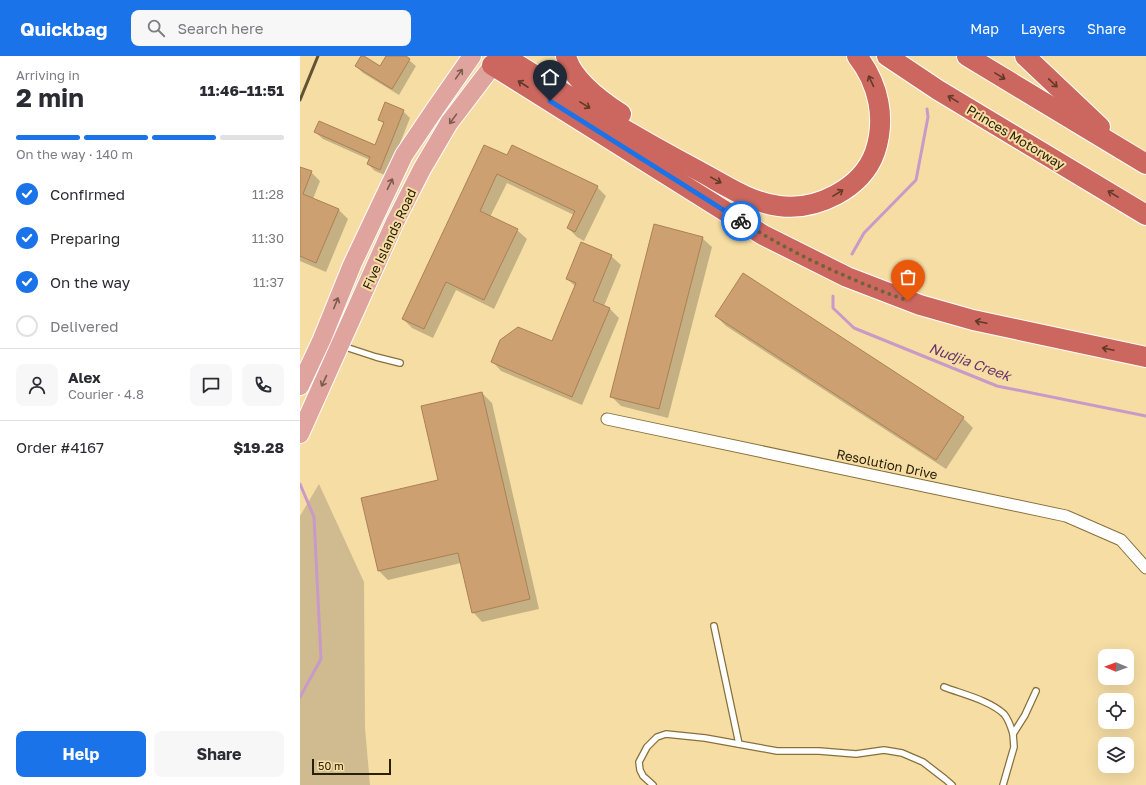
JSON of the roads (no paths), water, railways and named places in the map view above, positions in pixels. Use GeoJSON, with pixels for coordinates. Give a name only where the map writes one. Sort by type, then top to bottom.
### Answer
{"type":"FeatureCollection","features":[{"type":"Feature","properties":{"kind":"highway"},"geometry":{"type":"LineString","coordinates":[[566,56],[568,66],[579,80],[616,111],[666,145],[682,162]]}},
{"type":"Feature","properties":{"kind":"highway"},"geometry":{"type":"LineString","coordinates":[[494,58],[736,192],[759,202],[780,206],[796,206],[819,202],[836,195],[856,181],[872,161],[879,140],[881,118],[877,93],[863,63],[857,56]]}},
{"type":"Feature","properties":{"kind":"highway","name":"Princes Motorway"},"geometry":{"type":"LineString","coordinates":[[888,56],[938,90],[1146,215]]}},
{"type":"Feature","properties":{"kind":"highway"},"geometry":{"type":"LineString","coordinates":[[967,56],[1138,159]]}},
{"type":"Feature","properties":{"kind":"highway"},"geometry":{"type":"LineString","coordinates":[[1025,56],[1138,159]]}},
{"type":"Feature","properties":{"kind":"highway"},"geometry":{"type":"LineString","coordinates":[[494,58],[763,235],[847,277],[920,305],[973,320],[1146,357]]}},
{"type":"Feature","properties":{"kind":"main road","name":"Five Islands Road"},"geometry":{"type":"LineString","coordinates":[[300,386],[322,339],[352,265],[404,156],[472,56]]}},
{"type":"Feature","properties":{"kind":"main road","name":"Five Islands Road"},"geometry":{"type":"LineString","coordinates":[[300,434],[395,222],[422,169],[449,123],[494,58]]}},
{"type":"Feature","properties":{"kind":"street","name":"Resolution Drive"},"geometry":{"type":"LineString","coordinates":[[607,419],[1066,516],[1121,540],[1146,568]]}},
{"type":"Feature","properties":{"kind":"lane"},"geometry":{"type":"LineString","coordinates":[[322,339],[376,357],[400,363]]}},
{"type":"Feature","properties":{"kind":"lane"},"geometry":{"type":"LineString","coordinates":[[714,626],[739,744]]}},
{"type":"Feature","properties":{"kind":"lane"},"geometry":{"type":"LineString","coordinates":[[944,687],[990,704],[1005,715],[1013,734],[1014,747],[1003,785]]}},
{"type":"Feature","properties":{"kind":"lane"},"geometry":{"type":"LineString","coordinates":[[1013,734],[1025,715],[1036,691]]}},
{"type":"Feature","properties":{"kind":"lane"},"geometry":{"type":"LineString","coordinates":[[653,785],[643,776],[640,770],[639,762],[647,748],[657,737],[666,734],[676,734],[777,751],[820,751],[856,754],[884,750],[902,753],[923,762],[952,785]]}},
{"type":"Feature","properties":{"kind":"waterway","name":"Nudjia Creek"},"geometry":{"type":"LineString","coordinates":[[852,254],[864,233],[916,180],[928,117],[927,109]]}},
{"type":"Feature","properties":{"kind":"waterway","name":"Nudjia Creek"},"geometry":{"type":"LineString","coordinates":[[833,296],[833,308],[854,328],[997,386],[1146,416]]}},
{"type":"Feature","properties":{"kind":"waterway"},"geometry":{"type":"LineString","coordinates":[[300,484],[314,517],[321,659],[300,697]]}},
{"type":"Feature","properties":{"kind":"railway"},"geometry":{"type":"LineString","coordinates":[[300,100],[318,56]]}}]}
